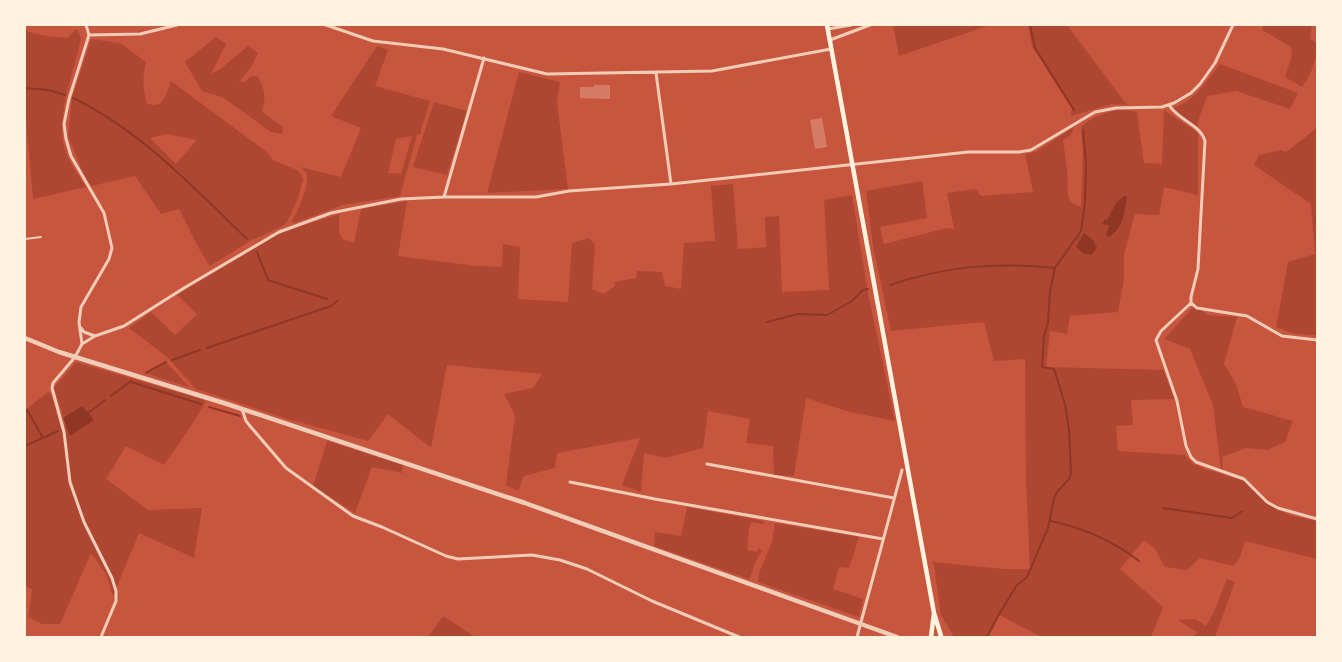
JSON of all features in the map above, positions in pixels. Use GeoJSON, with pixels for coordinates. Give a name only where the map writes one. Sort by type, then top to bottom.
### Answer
{"type":"FeatureCollection","features":[{"type":"Feature","properties":{"kind":"main road"},"geometry":{"type":"LineString","coordinates":[[827,27],[934,613],[943,636],[931,637],[934,613]]}},
{"type":"Feature","properties":{"kind":"street"},"geometry":{"type":"LineString","coordinates":[[82,344],[79,327],[81,307],[109,259],[112,248],[104,213],[71,156],[65,132],[66,110],[90,35],[86,25]]}},
{"type":"Feature","properties":{"kind":"street"},"geometry":{"type":"LineString","coordinates":[[90,35],[140,34],[177,25]]}},
{"type":"Feature","properties":{"kind":"street"},"geometry":{"type":"LineString","coordinates":[[326,25],[373,41],[443,49],[547,74],[712,71],[831,48]]}},
{"type":"Feature","properties":{"kind":"street"},"geometry":{"type":"LineString","coordinates":[[827,27],[851,25]]}},
{"type":"Feature","properties":{"kind":"street"},"geometry":{"type":"LineString","coordinates":[[830,40],[870,25]]}},
{"type":"Feature","properties":{"kind":"street"},"geometry":{"type":"LineString","coordinates":[[101,637],[116,601],[116,591],[112,578],[84,522],[70,482],[64,432],[52,388],[53,384],[75,357],[82,344],[95,336],[124,326],[279,232],[331,214],[401,199],[536,197],[569,191],[671,184],[968,152],[1025,151],[1037,147],[1085,116],[1102,109],[1152,108],[1169,105],[1191,93],[1200,84],[1214,63],[1233,25]]}},
{"type":"Feature","properties":{"kind":"street"},"geometry":{"type":"LineString","coordinates":[[444,197],[484,58]]}},
{"type":"Feature","properties":{"kind":"street"},"geometry":{"type":"LineString","coordinates":[[656,72],[671,184]]}},
{"type":"Feature","properties":{"kind":"street"},"geometry":{"type":"LineString","coordinates":[[1169,105],[1172,111],[1199,131],[1205,141],[1198,269],[1191,303],[1161,332],[1156,340],[1177,401],[1186,446],[1191,457],[1200,464],[1244,479],[1272,505],[1317,519]]}},
{"type":"Feature","properties":{"kind":"street"},"geometry":{"type":"LineString","coordinates":[[1191,303],[1197,308],[1247,316],[1282,336],[1317,340]]}},
{"type":"Feature","properties":{"kind":"street"},"geometry":{"type":"LineString","coordinates":[[79,327],[84,332],[95,336]]}},
{"type":"Feature","properties":{"kind":"street"},"geometry":{"type":"LineString","coordinates":[[25,338],[75,357],[242,409],[534,506],[897,637]]}},
{"type":"Feature","properties":{"kind":"street"},"geometry":{"type":"LineString","coordinates":[[242,409],[246,421],[286,468],[353,516],[446,556],[458,559],[532,555],[575,564],[652,601],[738,637]]}},
{"type":"Feature","properties":{"kind":"street"},"geometry":{"type":"LineString","coordinates":[[707,464],[894,498]]}},
{"type":"Feature","properties":{"kind":"street"},"geometry":{"type":"LineString","coordinates":[[857,637],[902,470]]}},
{"type":"Feature","properties":{"kind":"street"},"geometry":{"type":"LineString","coordinates":[[570,482],[883,539]]}},
{"type":"Feature","properties":{"kind":"lane"},"geometry":{"type":"LineString","coordinates":[[25,239],[41,237]]}},
{"type":"Feature","properties":{"kind":"shaded area"},"geometry":{"type":"Polygon","coordinates":[[[893,25],[990,25],[899,56],[893,25]]]}},
{"type":"Feature","properties":{"kind":"shaded area"},"geometry":{"type":"Polygon","coordinates":[[[1028,25],[1067,25],[1127,105],[1112,104],[1071,116],[1072,109],[1032,46],[1028,25]]]}},
{"type":"Feature","properties":{"kind":"shaded area"},"geometry":{"type":"Polygon","coordinates":[[[1264,25],[1312,25],[1310,39],[1317,43],[1316,55],[1309,76],[1302,87],[1285,77],[1292,55],[1291,47],[1262,30],[1264,25]]]}},
{"type":"Feature","properties":{"kind":"shaded area"},"geometry":{"type":"Polygon","coordinates":[[[76,29],[81,38],[66,96],[62,125],[66,153],[86,187],[33,199],[25,109],[25,31],[67,38],[76,29]]]}},
{"type":"Feature","properties":{"kind":"shaded area"},"geometry":{"type":"Polygon","coordinates":[[[216,37],[226,44],[211,74],[219,70],[248,46],[258,53],[251,67],[239,82],[245,82],[251,76],[257,76],[262,84],[264,93],[262,112],[283,127],[282,134],[271,132],[224,98],[202,91],[185,62],[216,37]]]}},
{"type":"Feature","properties":{"kind":"shaded area"},"geometry":{"type":"Polygon","coordinates":[[[91,39],[120,43],[146,62],[144,83],[147,104],[159,104],[164,99],[171,81],[268,153],[273,160],[297,170],[301,174],[303,180],[297,201],[287,222],[281,227],[250,241],[210,266],[179,209],[161,214],[135,176],[91,186],[84,175],[68,136],[72,98],[91,39]],[[167,134],[150,138],[176,164],[197,140],[167,134]]]}},
{"type":"Feature","properties":{"kind":"shaded area"},"geometry":{"type":"Polygon","coordinates":[[[377,46],[388,50],[375,86],[430,101],[420,134],[417,135],[400,196],[343,205],[294,223],[292,221],[303,198],[307,184],[306,173],[300,167],[341,177],[361,128],[331,116],[377,46]],[[412,136],[396,139],[388,173],[401,174],[412,136]]]}},
{"type":"Feature","properties":{"kind":"shaded area"},"geometry":{"type":"Polygon","coordinates":[[[1220,64],[1298,93],[1290,109],[1236,91],[1207,96],[1198,121],[1198,127],[1174,111],[1173,108],[1194,96],[1220,64]]]}},
{"type":"Feature","properties":{"kind":"shaded area"},"geometry":{"type":"Polygon","coordinates":[[[519,72],[560,82],[557,103],[568,189],[487,193],[519,72]]]}},
{"type":"Feature","properties":{"kind":"shaded area"},"geometry":{"type":"Polygon","coordinates":[[[434,102],[467,111],[447,175],[413,167],[434,102]]]}},
{"type":"Feature","properties":{"kind":"shaded area"},"geometry":{"type":"Polygon","coordinates":[[[1119,110],[1137,113],[1144,163],[1162,164],[1164,110],[1198,133],[1198,195],[1164,187],[1159,215],[1135,214],[1124,254],[1124,279],[1118,312],[1070,316],[1067,334],[1050,331],[1046,367],[1163,370],[1175,399],[1131,400],[1133,425],[1116,426],[1118,451],[1185,455],[1192,463],[1205,469],[1244,481],[1269,505],[1289,515],[1317,521],[1317,559],[1245,541],[1240,557],[1234,566],[1200,558],[1187,570],[1165,567],[1155,549],[1144,540],[1120,569],[1163,607],[1151,637],[1104,637],[1101,635],[1099,637],[1042,637],[999,615],[988,637],[954,637],[941,615],[932,562],[1004,569],[1030,569],[1026,481],[1025,359],[994,361],[984,322],[891,331],[873,246],[866,191],[922,181],[927,218],[880,227],[884,244],[947,228],[954,229],[947,193],[976,189],[981,196],[1033,192],[1025,154],[1036,152],[1074,127],[1071,135],[1063,140],[1068,196],[1071,202],[1081,207],[1083,155],[1081,127],[1098,116],[1119,110]]]}},
{"type":"Feature","properties":{"kind":"shaded area"},"geometry":{"type":"Polygon","coordinates":[[[1317,128],[1317,335],[1294,334],[1276,327],[1288,262],[1315,254],[1311,204],[1254,165],[1259,155],[1281,150],[1286,152],[1317,128]]]}},
{"type":"Feature","properties":{"kind":"shaded area"},"geometry":{"type":"Polygon","coordinates":[[[733,184],[738,249],[766,247],[765,217],[779,216],[782,292],[829,290],[824,200],[852,195],[868,293],[895,421],[850,412],[806,398],[794,476],[774,475],[773,446],[746,443],[750,419],[708,411],[703,448],[665,458],[644,453],[641,492],[622,485],[640,438],[557,453],[555,468],[524,476],[518,491],[506,485],[515,416],[504,394],[533,388],[542,374],[447,365],[431,448],[388,414],[368,441],[288,419],[196,389],[167,357],[129,328],[151,312],[175,335],[197,314],[177,295],[280,233],[339,214],[339,232],[342,239],[354,243],[361,209],[407,201],[398,256],[476,266],[502,267],[503,244],[520,247],[518,299],[568,302],[572,243],[589,238],[595,245],[592,289],[604,294],[615,286],[615,282],[636,278],[637,271],[662,272],[665,286],[681,289],[684,243],[715,241],[711,186],[733,184]]]}},
{"type":"Feature","properties":{"kind":"shaded area"},"geometry":{"type":"Polygon","coordinates":[[[1125,195],[1127,197],[1123,219],[1118,229],[1109,237],[1106,235],[1109,225],[1102,224],[1105,219],[1107,220],[1116,203],[1125,195]]]}},
{"type":"Feature","properties":{"kind":"shaded area"},"geometry":{"type":"Polygon","coordinates":[[[1084,233],[1093,240],[1097,247],[1092,255],[1083,253],[1076,247],[1084,233]]]}},
{"type":"Feature","properties":{"kind":"shaded area"},"geometry":{"type":"Polygon","coordinates":[[[1196,304],[1207,315],[1237,317],[1224,364],[1236,384],[1243,407],[1293,421],[1285,442],[1268,450],[1246,448],[1222,457],[1223,470],[1221,469],[1213,405],[1190,349],[1164,339],[1196,304]]]}},
{"type":"Feature","properties":{"kind":"shaded area"},"geometry":{"type":"Polygon","coordinates":[[[76,362],[205,400],[191,426],[164,465],[126,446],[106,479],[148,510],[202,508],[194,558],[139,533],[113,596],[106,574],[91,553],[60,624],[42,624],[28,617],[32,589],[25,586],[25,410],[48,392],[51,394],[61,428],[66,426],[54,388],[76,362]]]}},
{"type":"Feature","properties":{"kind":"shaded area"},"geometry":{"type":"Polygon","coordinates":[[[167,363],[189,387],[148,374],[167,363]]]}},
{"type":"Feature","properties":{"kind":"shaded area"},"geometry":{"type":"Polygon","coordinates":[[[82,406],[94,420],[70,436],[63,418],[82,406]]]}},
{"type":"Feature","properties":{"kind":"shaded area"},"geometry":{"type":"Polygon","coordinates":[[[327,441],[403,465],[402,473],[372,467],[355,513],[313,486],[327,441]]]}},
{"type":"Feature","properties":{"kind":"shaded area"},"geometry":{"type":"Polygon","coordinates":[[[687,507],[764,521],[764,524],[751,522],[749,529],[747,550],[757,552],[759,548],[762,551],[749,579],[654,546],[655,532],[681,536],[687,507]]]}},
{"type":"Feature","properties":{"kind":"shaded area"},"geometry":{"type":"Polygon","coordinates":[[[775,523],[859,537],[849,568],[839,567],[833,589],[863,599],[859,617],[758,582],[759,573],[772,542],[775,523]]]}},
{"type":"Feature","properties":{"kind":"shaded area"},"geometry":{"type":"Polygon","coordinates":[[[1227,579],[1235,582],[1215,637],[1194,637],[1197,632],[1178,620],[1195,619],[1206,626],[1227,579]]]}},
{"type":"Feature","properties":{"kind":"shaded area"},"geometry":{"type":"Polygon","coordinates":[[[443,616],[475,637],[428,637],[443,616]]]}},
{"type":"Feature","properties":{"kind":"building"},"geometry":{"type":"Polygon","coordinates":[[[594,85],[610,85],[610,99],[580,98],[580,87],[594,87],[594,85]]]}},
{"type":"Feature","properties":{"kind":"building"},"geometry":{"type":"Polygon","coordinates":[[[822,118],[827,147],[815,149],[810,120],[822,118]]]}},
{"type":"Feature","properties":{"kind":"waterway"},"geometry":{"type":"LineString","coordinates":[[1030,25],[1035,48],[1074,110]]}},
{"type":"Feature","properties":{"kind":"waterway"},"geometry":{"type":"LineString","coordinates":[[25,88],[49,90],[65,95]]}},
{"type":"Feature","properties":{"kind":"waterway"},"geometry":{"type":"LineString","coordinates":[[73,98],[98,111],[144,143],[186,180],[247,239]]}},
{"type":"Feature","properties":{"kind":"waterway"},"geometry":{"type":"LineString","coordinates":[[987,637],[1017,585],[1027,577],[1048,528],[1054,498],[1069,479],[1071,473],[1069,430],[1065,404],[1054,369],[1042,367],[1044,336],[1048,323],[1050,291],[1055,268],[1081,231],[1085,202],[1086,164],[1083,130]]}},
{"type":"Feature","properties":{"kind":"waterway"},"geometry":{"type":"LineString","coordinates":[[257,252],[268,280],[327,299]]}},
{"type":"Feature","properties":{"kind":"waterway"},"geometry":{"type":"LineString","coordinates":[[890,285],[931,273],[971,267],[1012,265],[1055,268]]}},
{"type":"Feature","properties":{"kind":"waterway"},"geometry":{"type":"LineString","coordinates":[[767,322],[798,314],[827,315],[852,301],[863,290],[868,289]]}},
{"type":"Feature","properties":{"kind":"waterway"},"geometry":{"type":"LineString","coordinates":[[207,348],[331,306],[337,301]]}},
{"type":"Feature","properties":{"kind":"waterway"},"geometry":{"type":"LineString","coordinates":[[172,360],[200,350]]}},
{"type":"Feature","properties":{"kind":"waterway"},"geometry":{"type":"LineString","coordinates":[[146,373],[166,362]]}},
{"type":"Feature","properties":{"kind":"waterway"},"geometry":{"type":"LineString","coordinates":[[111,396],[131,381]]}},
{"type":"Feature","properties":{"kind":"waterway"},"geometry":{"type":"LineString","coordinates":[[131,382],[201,404]]}},
{"type":"Feature","properties":{"kind":"waterway"},"geometry":{"type":"LineString","coordinates":[[88,413],[105,400]]}},
{"type":"Feature","properties":{"kind":"waterway"},"geometry":{"type":"LineString","coordinates":[[209,407],[240,416]]}},
{"type":"Feature","properties":{"kind":"waterway"},"geometry":{"type":"LineString","coordinates":[[27,410],[43,438]]}},
{"type":"Feature","properties":{"kind":"waterway"},"geometry":{"type":"LineString","coordinates":[[25,446],[58,431]]}},
{"type":"Feature","properties":{"kind":"waterway"},"geometry":{"type":"LineString","coordinates":[[1163,508],[1232,518],[1242,511]]}},
{"type":"Feature","properties":{"kind":"waterway"},"geometry":{"type":"LineString","coordinates":[[1051,521],[1075,527],[1097,536],[1139,561]]}}]}
